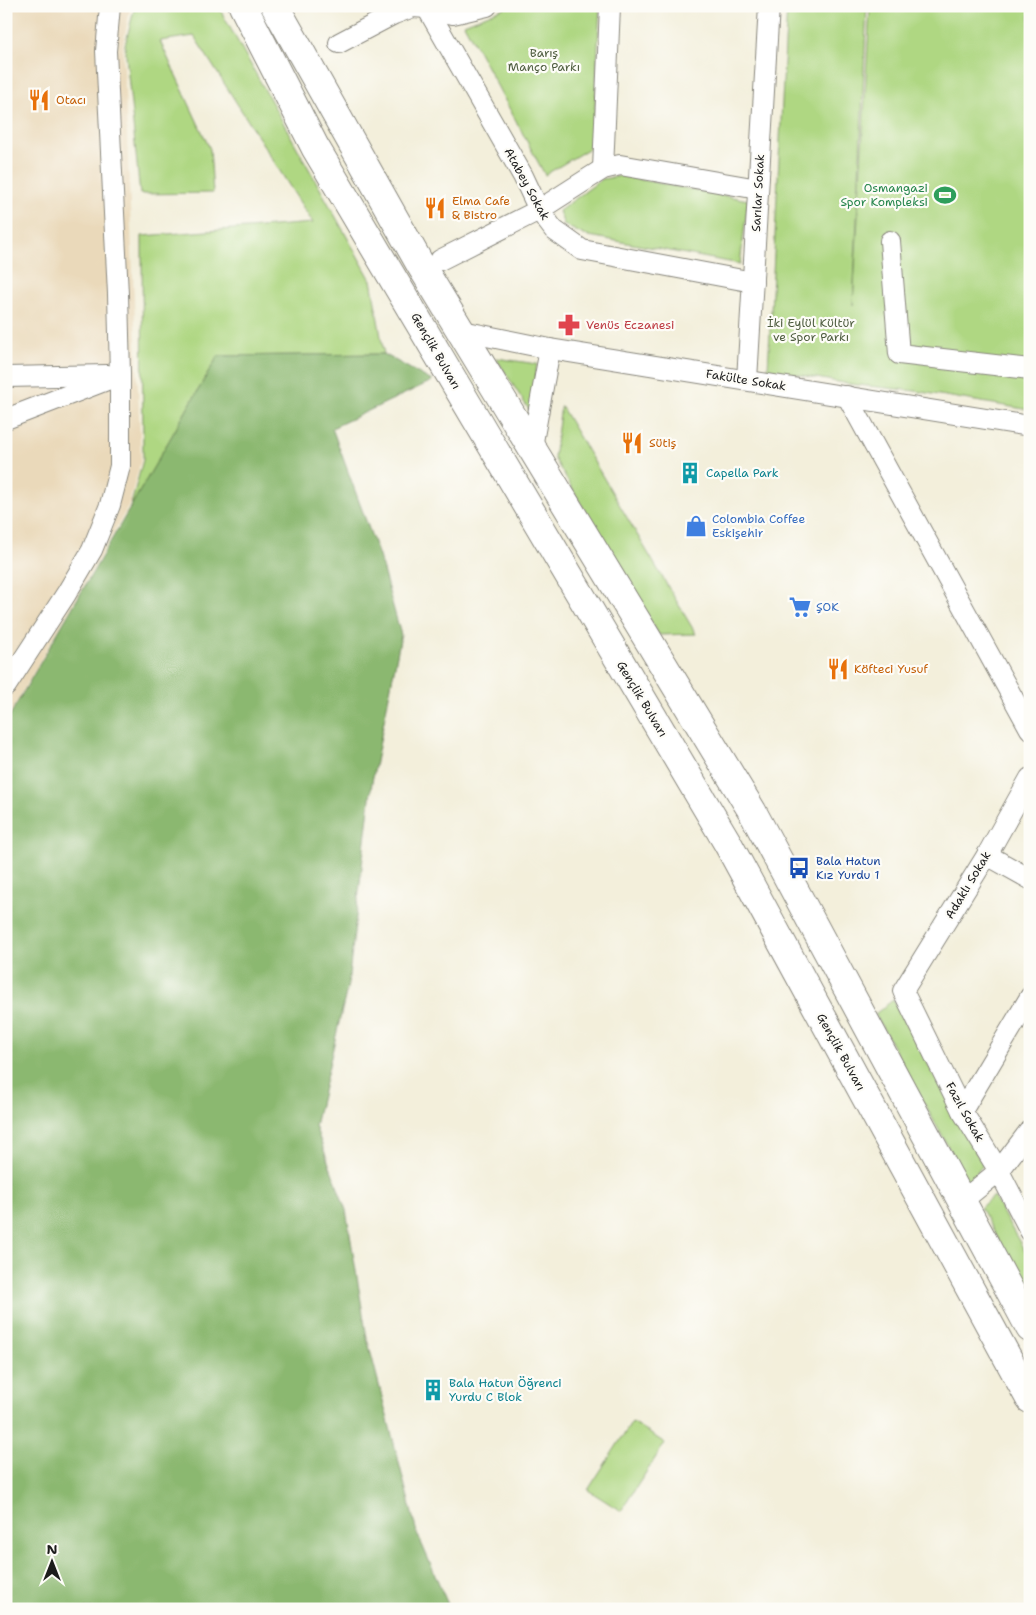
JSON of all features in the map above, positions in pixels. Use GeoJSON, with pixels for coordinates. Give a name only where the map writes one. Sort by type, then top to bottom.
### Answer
{"type":"FeatureCollection","features":[{"type":"Feature","properties":{"kind":"highway","name":"Gençlik Bulvarı"},"geometry":{"type":"LineString","coordinates":[[243,6],[315,147],[727,842],[1030,1399]]}},
{"type":"Feature","properties":{"kind":"highway"},"geometry":{"type":"LineString","coordinates":[[276,6],[420,264],[752,811],[1030,1328]]}},
{"type":"Feature","properties":{"kind":"street"},"geometry":{"type":"LineString","coordinates":[[97,6],[106,51]]}},
{"type":"Feature","properties":{"kind":"street"},"geometry":{"type":"LineString","coordinates":[[6,686],[66,594],[92,550],[110,505],[120,466],[118,294],[106,51],[110,6]]}},
{"type":"Feature","properties":{"kind":"street"},"geometry":{"type":"LineString","coordinates":[[339,43],[394,14],[413,7],[453,14],[487,6]]}},
{"type":"Feature","properties":{"kind":"street"},"geometry":{"type":"LineString","coordinates":[[603,169],[610,6]]}},
{"type":"Feature","properties":{"kind":"street","name":"Sarılar Sokak"},"geometry":{"type":"LineString","coordinates":[[747,380],[769,6]]}},
{"type":"Feature","properties":{"kind":"street","name":"Atabey Sokak"},"geometry":{"type":"LineString","coordinates":[[427,8],[523,176],[539,210],[554,230],[582,250],[753,282]]}},
{"type":"Feature","properties":{"kind":"street"},"geometry":{"type":"LineString","coordinates":[[440,260],[539,210],[603,169],[620,166],[758,188]]}},
{"type":"Feature","properties":{"kind":"street"},"geometry":{"type":"LineString","coordinates":[[890,241],[899,354],[1030,369]]}},
{"type":"Feature","properties":{"kind":"street","name":"Fakülte Sokak"},"geometry":{"type":"LineString","coordinates":[[462,331],[550,349],[1030,426]]}},
{"type":"Feature","properties":{"kind":"street"},"geometry":{"type":"LineString","coordinates":[[532,447],[550,349]]}},
{"type":"Feature","properties":{"kind":"street"},"geometry":{"type":"LineString","coordinates":[[6,377],[120,375]]}},
{"type":"Feature","properties":{"kind":"street"},"geometry":{"type":"LineString","coordinates":[[6,420],[120,375]]}},
{"type":"Feature","properties":{"kind":"street"},"geometry":{"type":"LineString","coordinates":[[847,396],[1030,729]]}},
{"type":"Feature","properties":{"kind":"street","name":"Adaklı Sokak"},"geometry":{"type":"LineString","coordinates":[[903,991],[987,855],[1030,778]]}},
{"type":"Feature","properties":{"kind":"street"},"geometry":{"type":"LineString","coordinates":[[987,855],[1030,879]]}},
{"type":"Feature","properties":{"kind":"street","name":"Fazıl Sokak"},"geometry":{"type":"LineString","coordinates":[[903,991],[962,1111],[999,1170],[1030,1231]]}},
{"type":"Feature","properties":{"kind":"street"},"geometry":{"type":"LineString","coordinates":[[962,1111],[1030,997]]}},
{"type":"Feature","properties":{"kind":"street"},"geometry":{"type":"LineString","coordinates":[[962,1201],[999,1170],[1030,1130]]}},
{"type":"Feature","properties":{"kind":"shaded area"},"geometry":{"type":"Polygon","coordinates":[[[6,6],[131,6],[123,44],[141,460],[128,507],[6,720],[6,6]]]}},
{"type":"Feature","properties":{"kind":"green space"},"geometry":{"type":"Polygon","coordinates":[[[135,6],[218,6],[371,280],[384,354],[218,356],[130,508],[143,460],[142,236],[313,223],[194,36],[160,41],[210,149],[213,193],[140,194],[125,45],[135,6]]]}},
{"type":"Feature","properties":{"kind":"green space","name":"Barış Manço Parkı"},"geometry":{"type":"Polygon","coordinates":[[[509,6],[600,6],[593,146],[545,175],[464,24],[509,6]]]}},
{"type":"Feature","properties":{"kind":"green space","name":"Osmangazi Spor Kompleksi"},"geometry":{"type":"Polygon","coordinates":[[[787,6],[867,6],[853,305],[870,6],[1030,6],[1030,410],[915,391],[849,384],[768,369],[787,6]]]}},
{"type":"Feature","properties":{"kind":"green space"},"geometry":{"type":"Polygon","coordinates":[[[621,176],[748,200],[740,264],[584,235],[564,225],[559,211],[602,179],[621,176]]]}},
{"type":"Feature","properties":{"kind":"green space"},"geometry":{"type":"Polygon","coordinates":[[[384,354],[432,381],[332,428],[379,556],[401,635],[372,782],[348,984],[315,1126],[346,1210],[367,1338],[417,1533],[450,1609],[6,1609],[6,722],[218,356],[384,354]]]}},
{"type":"Feature","properties":{"kind":"green space"},"geometry":{"type":"Polygon","coordinates":[[[496,358],[537,364],[531,413],[496,358]]]}},
{"type":"Feature","properties":{"kind":"green space"},"geometry":{"type":"Polygon","coordinates":[[[561,406],[696,634],[659,635],[554,458],[561,406]]]}},
{"type":"Feature","properties":{"kind":"green space"},"geometry":{"type":"Polygon","coordinates":[[[893,1000],[983,1165],[968,1183],[875,1014],[893,1000]]]}},
{"type":"Feature","properties":{"kind":"green space"},"geometry":{"type":"Polygon","coordinates":[[[993,1196],[1030,1260],[1030,1299],[1007,1254],[980,1208],[993,1196]]]}},
{"type":"Feature","properties":{"kind":"green space"},"geometry":{"type":"Polygon","coordinates":[[[632,1422],[665,1443],[621,1511],[588,1490],[632,1422]]]}},
{"type":"Feature","properties":{"kind":"place","name":"Otacı"},"geometry":{"type":"Point","coordinates":[39,100]}},
{"type":"Feature","properties":{"kind":"place","name":"Osmangazi Spor Kompleksi"},"geometry":{"type":"Point","coordinates":[945,195]}},
{"type":"Feature","properties":{"kind":"place","name":"Elma Cafe & Bistro"},"geometry":{"type":"Point","coordinates":[435,208]}},
{"type":"Feature","properties":{"kind":"place","name":"Venüs Eczanesi"},"geometry":{"type":"Point","coordinates":[569,325]}},
{"type":"Feature","properties":{"kind":"place","name":"Sütiş"},"geometry":{"type":"Point","coordinates":[632,443]}},
{"type":"Feature","properties":{"kind":"place","name":"Capella Park"},"geometry":{"type":"Point","coordinates":[690,473]}},
{"type":"Feature","properties":{"kind":"place","name":"Colombia Coffee Eskişehir"},"geometry":{"type":"Point","coordinates":[696,526]}},
{"type":"Feature","properties":{"kind":"place","name":"ŞOK"},"geometry":{"type":"Point","coordinates":[800,607]}},
{"type":"Feature","properties":{"kind":"place","name":"Köfteci Yusuf"},"geometry":{"type":"Point","coordinates":[838,669]}},
{"type":"Feature","properties":{"kind":"place","name":"Bala Hatun Kız Yurdu 1"},"geometry":{"type":"Point","coordinates":[799,868]}},
{"type":"Feature","properties":{"kind":"place","name":"Bala Hatun Öğrenci Yurdu C Blok"},"geometry":{"type":"Point","coordinates":[433,1390]}},
{"type":"Feature","properties":{"kind":"park label","name":"İki Eylül Kültür ve Spor Parkı"},"geometry":{"type":"Point","coordinates":[811,330]}}]}
